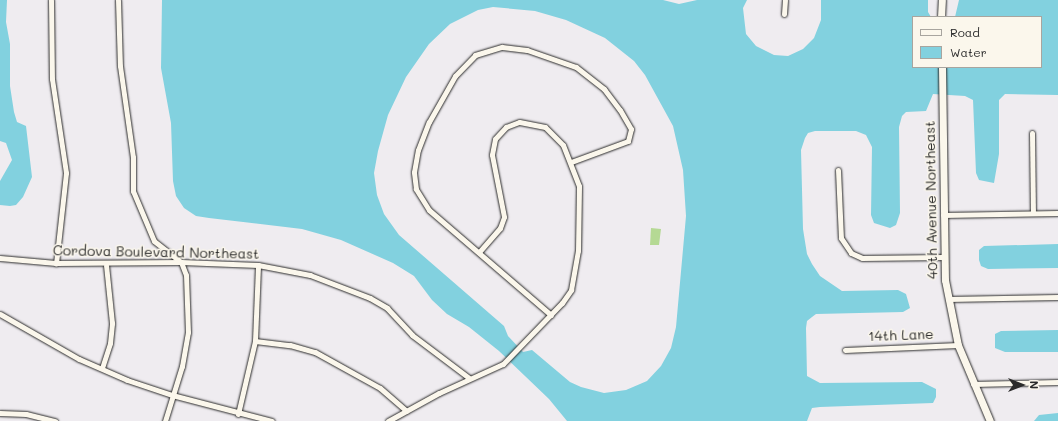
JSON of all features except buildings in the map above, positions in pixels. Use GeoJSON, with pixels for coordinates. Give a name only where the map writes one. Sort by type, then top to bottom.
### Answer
{"type":"FeatureCollection","features":[{"type":"Feature","properties":{"kind":"street"},"geometry":{"type":"LineString","coordinates":[[51,0],[52,79],[66,173],[56,263]]}},
{"type":"Feature","properties":{"kind":"street"},"geometry":{"type":"LineString","coordinates":[[118,0],[120,66],[133,157],[133,191],[154,241],[181,262],[186,275],[189,303],[188,332],[182,366],[165,421]]}},
{"type":"Feature","properties":{"kind":"street"},"geometry":{"type":"LineString","coordinates":[[784,14],[785,0]]}},
{"type":"Feature","properties":{"kind":"street"},"geometry":{"type":"LineString","coordinates":[[941,15],[942,0]]}},
{"type":"Feature","properties":{"kind":"street"},"geometry":{"type":"LineString","coordinates":[[551,315],[429,210],[420,196],[414,181],[415,162],[429,122],[448,87],[467,62],[492,48],[527,50],[576,67],[604,89],[628,122],[630,138],[624,144],[571,162]]}},
{"type":"Feature","properties":{"kind":"street","name":"40th Avenue Northeast"},"geometry":{"type":"LineString","coordinates":[[942,68],[943,257],[948,299],[958,345],[972,384],[990,421]]}},
{"type":"Feature","properties":{"kind":"street"},"geometry":{"type":"LineString","coordinates":[[388,421],[469,378],[506,361],[551,315],[571,290],[576,270],[580,196],[571,162],[558,138],[545,127],[524,121],[512,124],[500,132],[495,139],[492,155],[504,217],[500,228],[479,252]]}},
{"type":"Feature","properties":{"kind":"street"},"geometry":{"type":"LineString","coordinates":[[1032,133],[1034,213]]}},
{"type":"Feature","properties":{"kind":"street"},"geometry":{"type":"LineString","coordinates":[[838,170],[843,245],[850,253],[862,258],[943,257]]}},
{"type":"Feature","properties":{"kind":"street"},"geometry":{"type":"LineString","coordinates":[[943,215],[1058,213]]}},
{"type":"Feature","properties":{"kind":"street","name":"Cordova Boulevard Northeast"},"geometry":{"type":"LineString","coordinates":[[0,258],[56,263],[106,265],[181,262],[258,265],[310,275],[370,298],[387,308],[412,335],[469,378]]}},
{"type":"Feature","properties":{"kind":"street"},"geometry":{"type":"LineString","coordinates":[[102,368],[110,343],[112,322],[106,265]]}},
{"type":"Feature","properties":{"kind":"street"},"geometry":{"type":"LineString","coordinates":[[238,414],[254,341],[258,265]]}},
{"type":"Feature","properties":{"kind":"street"},"geometry":{"type":"LineString","coordinates":[[948,299],[1058,297]]}},
{"type":"Feature","properties":{"kind":"street"},"geometry":{"type":"LineString","coordinates":[[0,314],[79,359],[172,396],[238,414],[272,421]]}},
{"type":"Feature","properties":{"kind":"street"},"geometry":{"type":"LineString","coordinates":[[254,341],[290,345],[314,352],[380,388],[406,411]]}},
{"type":"Feature","properties":{"kind":"street","name":"14th Lane"},"geometry":{"type":"LineString","coordinates":[[845,350],[958,345]]}},
{"type":"Feature","properties":{"kind":"street"},"geometry":{"type":"LineString","coordinates":[[972,384],[1058,382]]}},
{"type":"Feature","properties":{"kind":"street"},"geometry":{"type":"LineString","coordinates":[[0,412],[26,414],[55,421]]}},
{"type":"Feature","properties":{"kind":"green space"},"geometry":{"type":"Polygon","coordinates":[[[651,228],[661,229],[659,245],[650,245],[651,228]]]}},
{"type":"Feature","properties":{"kind":"water"},"geometry":{"type":"Polygon","coordinates":[[[0,0],[7,0],[6,22],[10,44],[10,86],[17,122],[26,126],[32,177],[23,197],[16,205],[10,206],[0,205],[0,181],[12,160],[6,143],[0,141],[0,0]]]}},
{"type":"Feature","properties":{"kind":"water"},"geometry":{"type":"Polygon","coordinates":[[[162,0],[663,0],[679,4],[697,0],[747,0],[743,8],[746,34],[756,46],[774,55],[788,56],[803,49],[814,38],[821,20],[821,0],[928,0],[928,12],[930,16],[912,16],[912,68],[1042,68],[1042,16],[955,16],[959,0],[1058,0],[1058,95],[1005,94],[999,100],[999,154],[994,183],[979,180],[976,173],[973,100],[965,96],[933,94],[926,111],[906,112],[902,116],[899,127],[900,213],[896,225],[890,228],[874,223],[871,215],[872,147],[866,135],[856,131],[815,131],[808,133],[805,138],[801,150],[803,229],[807,254],[812,264],[820,276],[842,291],[898,290],[906,294],[910,308],[903,312],[816,314],[807,321],[807,376],[820,383],[922,382],[936,389],[936,397],[933,403],[812,408],[807,421],[567,421],[549,399],[499,351],[469,327],[447,314],[432,300],[414,276],[393,263],[341,240],[302,229],[196,216],[184,208],[176,196],[173,181],[171,123],[161,68],[162,0]],[[493,7],[478,10],[450,24],[429,44],[406,77],[388,115],[378,151],[374,173],[377,195],[384,214],[399,235],[504,326],[508,336],[523,352],[532,350],[570,382],[581,387],[604,393],[626,390],[647,381],[661,366],[671,348],[676,327],[686,216],[683,170],[673,126],[645,75],[634,61],[605,38],[566,20],[535,11],[493,7]]]}},
{"type":"Feature","properties":{"kind":"water"},"geometry":{"type":"Polygon","coordinates":[[[1058,244],[1058,268],[988,269],[981,266],[979,260],[979,250],[984,246],[1058,244]]]}},
{"type":"Feature","properties":{"kind":"water"},"geometry":{"type":"Polygon","coordinates":[[[1058,330],[1058,352],[1005,352],[995,348],[995,334],[1001,331],[1058,330]]]}},
{"type":"Feature","properties":{"kind":"water"},"geometry":{"type":"Polygon","coordinates":[[[1058,413],[1058,421],[1034,421],[1039,415],[1058,413]]]}}]}
